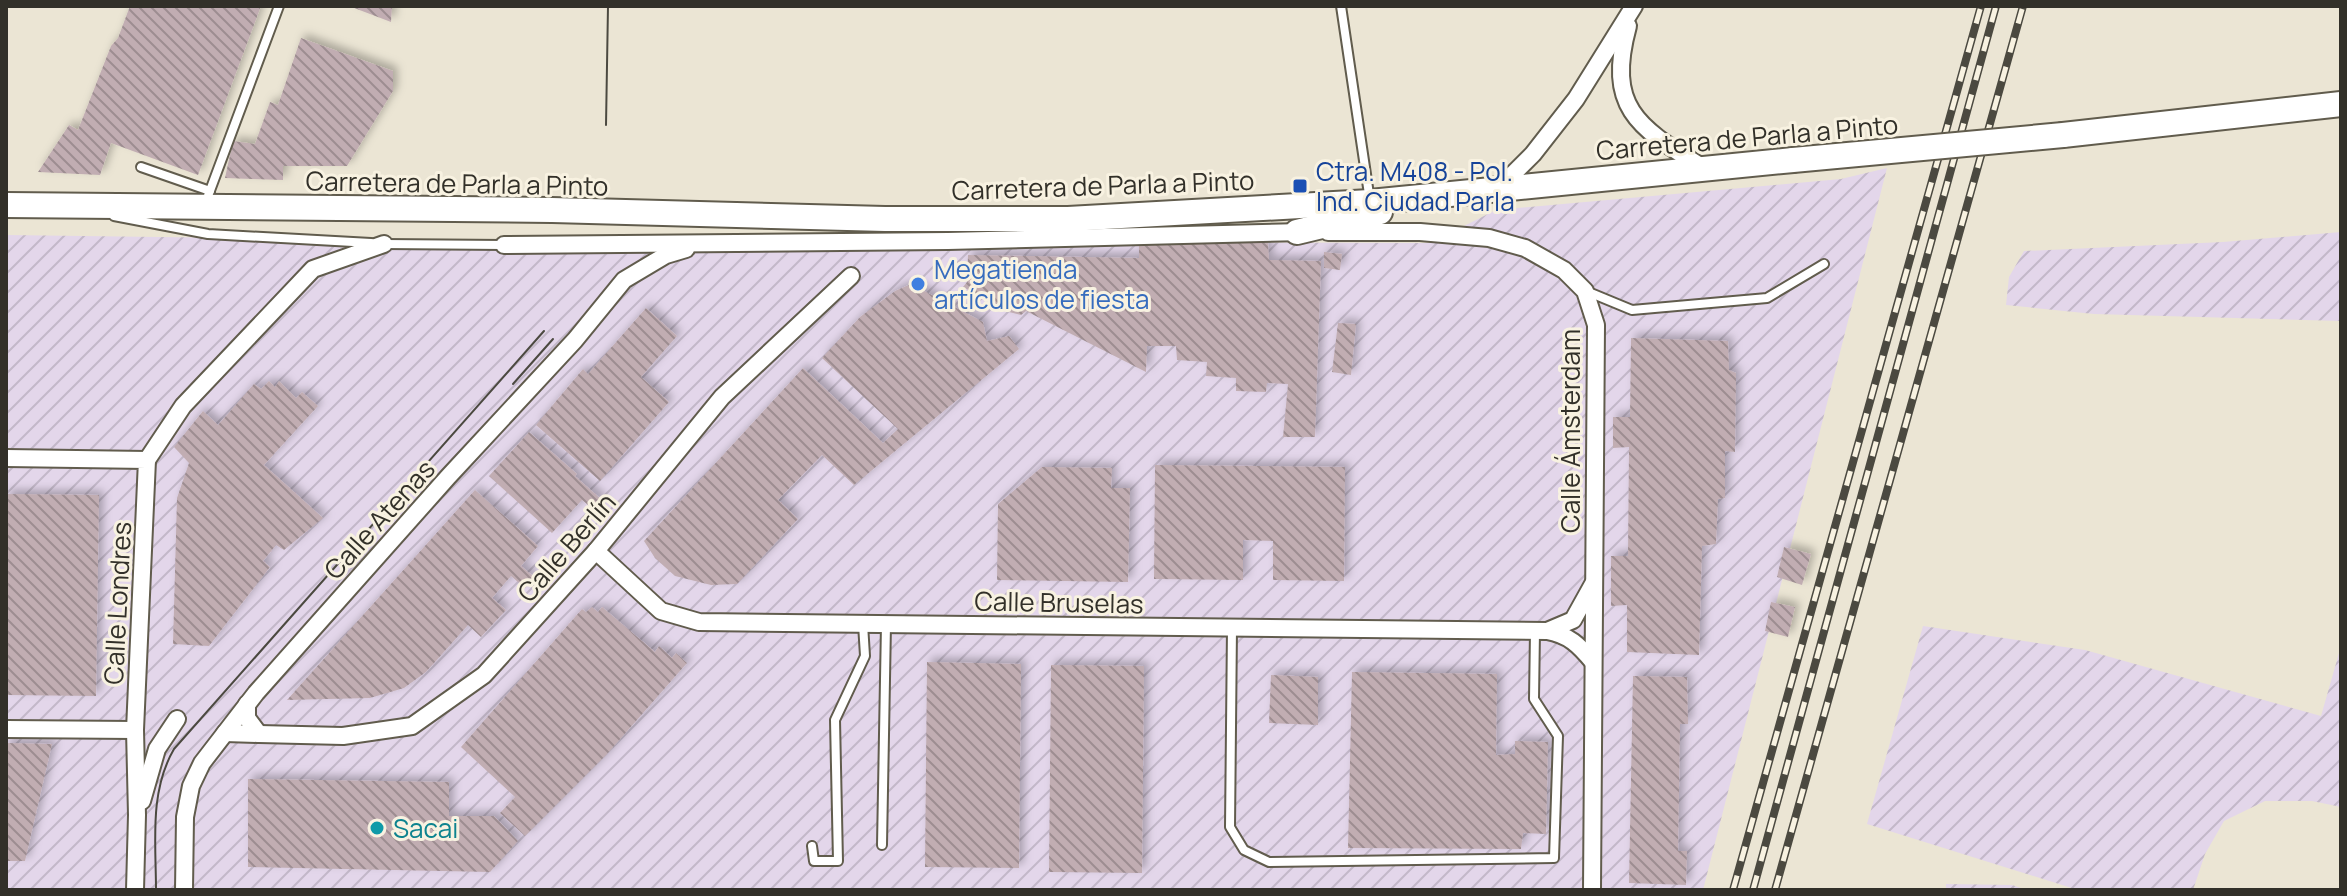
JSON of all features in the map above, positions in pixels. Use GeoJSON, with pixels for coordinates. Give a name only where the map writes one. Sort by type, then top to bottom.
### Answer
{"type":"FeatureCollection","features":[{"type":"Feature","properties":{"kind":"main road","name":"Carretera de Parla a Pinto"},"geometry":{"type":"LineString","coordinates":[[6,205],[206,200],[885,219],[1068,219],[1370,202],[2063,135],[2341,104]]}},
{"type":"Feature","properties":{"kind":"main road"},"geometry":{"type":"LineString","coordinates":[[1297,232],[1472,191]]}},
{"type":"Feature","properties":{"kind":"street"},"geometry":{"type":"LineString","coordinates":[[1633,7],[1621,50],[1620,85],[1629,108],[1642,127],[1705,169]]}},
{"type":"Feature","properties":{"kind":"street"},"geometry":{"type":"LineString","coordinates":[[1499,188],[1533,154],[1576,99],[1633,7]]}},
{"type":"Feature","properties":{"kind":"street","name":"Calle Ámsterdam"},"geometry":{"type":"LineString","coordinates":[[504,245],[1420,232],[1489,238],[1525,248],[1564,270],[1585,291],[1596,325],[1592,890]]}},
{"type":"Feature","properties":{"kind":"street","name":"Calle Atenas"},"geometry":{"type":"LineString","coordinates":[[184,890],[187,800],[202,763],[247,704],[448,477],[575,340],[624,280],[666,255],[703,243]]}},
{"type":"Feature","properties":{"kind":"street"},"geometry":{"type":"LineString","coordinates":[[6,458],[147,460],[183,406],[313,269],[384,244]]}},
{"type":"Feature","properties":{"kind":"street","name":"Calle Berlín"},"geometry":{"type":"LineString","coordinates":[[225,733],[343,736],[412,726],[484,675],[596,551],[722,397],[851,276]]}},
{"type":"Feature","properties":{"kind":"street","name":"Calle Londres"},"geometry":{"type":"LineString","coordinates":[[135,890],[135,730],[147,460]]}},
{"type":"Feature","properties":{"kind":"street","name":"Calle Bruselas"},"geometry":{"type":"LineString","coordinates":[[596,551],[661,611],[699,622],[1541,631]]}},
{"type":"Feature","properties":{"kind":"street"},"geometry":{"type":"LineString","coordinates":[[1541,631],[1573,620],[1594,582]]}},
{"type":"Feature","properties":{"kind":"street"},"geometry":{"type":"LineString","coordinates":[[1541,631],[1565,636],[1578,643],[1593,662]]}},
{"type":"Feature","properties":{"kind":"street"},"geometry":{"type":"LineString","coordinates":[[247,704],[247,718],[259,734]]}},
{"type":"Feature","properties":{"kind":"street"},"geometry":{"type":"LineString","coordinates":[[137,815],[157,749],[177,719]]}},
{"type":"Feature","properties":{"kind":"street"},"geometry":{"type":"LineString","coordinates":[[6,729],[135,730]]}},
{"type":"Feature","properties":{"kind":"lane"},"geometry":{"type":"LineString","coordinates":[[141,167],[206,200],[279,6]]}},
{"type":"Feature","properties":{"kind":"lane"},"geometry":{"type":"LineString","coordinates":[[1341,6],[1370,202]]}},
{"type":"Feature","properties":{"kind":"lane"},"geometry":{"type":"LineString","coordinates":[[57,206],[208,234],[384,244],[504,245]]}},
{"type":"Feature","properties":{"kind":"lane"},"geometry":{"type":"LineString","coordinates":[[1585,291],[1632,310],[1767,298],[1824,264]]}},
{"type":"Feature","properties":{"kind":"lane"},"geometry":{"type":"LineString","coordinates":[[812,846],[814,861],[838,861],[835,720],[865,656],[863,624]]}},
{"type":"Feature","properties":{"kind":"lane"},"geometry":{"type":"LineString","coordinates":[[882,845],[886,624]]}},
{"type":"Feature","properties":{"kind":"lane"},"geometry":{"type":"LineString","coordinates":[[1232,628],[1230,827],[1244,850],[1269,862],[1554,858],[1558,736],[1534,699],[1541,631]]}},
{"type":"Feature","properties":{"kind":"shaded area"},"geometry":{"type":"Polygon","coordinates":[[[1887,168],[1703,890],[6,890],[6,235],[909,247],[1141,242],[1430,243],[1496,210],[1841,179],[1887,168]]]}},
{"type":"Feature","properties":{"kind":"shaded area"},"geometry":{"type":"Polygon","coordinates":[[[2341,232],[2341,321],[2094,314],[2006,305],[2009,277],[2024,251],[2223,242],[2341,232]]]}},
{"type":"Feature","properties":{"kind":"shaded area"},"geometry":{"type":"Polygon","coordinates":[[[1923,626],[2085,650],[2321,716],[2341,646],[2341,807],[2312,801],[2265,801],[2224,821],[2205,854],[2193,890],[2078,890],[1867,824],[1923,626]]]}},
{"type":"Feature","properties":{"kind":"shaded area"},"geometry":{"type":"Polygon","coordinates":[[[1946,884],[2012,885],[2027,890],[1946,890],[1946,884]]]}},
{"type":"Feature","properties":{"kind":"building"},"geometry":{"type":"Polygon","coordinates":[[[130,6],[261,6],[198,175],[111,143],[100,175],[38,172],[69,125],[78,130],[130,6]]]}},
{"type":"Feature","properties":{"kind":"building"},"geometry":{"type":"Polygon","coordinates":[[[349,6],[392,6],[391,22],[349,6]]]}},
{"type":"Feature","properties":{"kind":"building"},"geometry":{"type":"Polygon","coordinates":[[[301,38],[393,71],[393,91],[347,166],[283,166],[283,180],[225,178],[233,141],[255,144],[270,102],[278,105],[301,38]]]}},
{"type":"Feature","properties":{"kind":"building"},"geometry":{"type":"Polygon","coordinates":[[[1148,242],[1268,243],[1269,260],[1321,261],[1315,437],[1283,437],[1288,384],[1267,383],[1266,392],[1236,391],[1236,378],[1206,376],[1207,362],[1177,360],[1176,346],[1147,346],[1146,372],[1026,311],[1021,315],[1009,312],[963,287],[967,282],[968,255],[1139,258],[1139,245],[1148,242]]]}},
{"type":"Feature","properties":{"kind":"building"},"geometry":{"type":"Polygon","coordinates":[[[1324,252],[1342,254],[1340,270],[1324,268],[1324,252]]]}},
{"type":"Feature","properties":{"kind":"building"},"geometry":{"type":"Polygon","coordinates":[[[911,284],[983,322],[987,341],[1009,336],[1019,349],[854,485],[822,455],[778,500],[798,519],[737,584],[711,585],[675,576],[655,558],[644,541],[803,368],[883,443],[898,429],[822,358],[860,317],[895,291],[911,284]]]}},
{"type":"Feature","properties":{"kind":"building"},"geometry":{"type":"Polygon","coordinates":[[[646,308],[677,336],[641,377],[669,402],[600,481],[536,425],[583,369],[588,374],[646,308]]]}},
{"type":"Feature","properties":{"kind":"building"},"geometry":{"type":"Polygon","coordinates":[[[1338,323],[1356,324],[1351,375],[1332,372],[1338,323]]]}},
{"type":"Feature","properties":{"kind":"building"},"geometry":{"type":"Polygon","coordinates":[[[1631,338],[1728,341],[1729,370],[1736,373],[1735,452],[1725,451],[1725,498],[1718,499],[1716,544],[1702,546],[1699,655],[1627,652],[1627,605],[1611,606],[1611,556],[1628,556],[1629,447],[1613,448],[1613,417],[1630,417],[1631,338]]]}},
{"type":"Feature","properties":{"kind":"building"},"geometry":{"type":"Polygon","coordinates":[[[269,381],[275,387],[279,381],[296,398],[302,392],[318,406],[264,465],[323,518],[284,550],[276,545],[263,561],[270,567],[209,646],[173,644],[177,498],[189,463],[174,447],[203,411],[218,425],[254,384],[261,389],[269,381]]]}},
{"type":"Feature","properties":{"kind":"building"},"geometry":{"type":"Polygon","coordinates":[[[529,432],[603,501],[594,510],[582,500],[552,533],[489,476],[529,432]]]}},
{"type":"Feature","properties":{"kind":"building"},"geometry":{"type":"Polygon","coordinates":[[[1155,465],[1345,467],[1344,581],[1273,580],[1273,541],[1243,540],[1243,580],[1154,579],[1155,465]]]}},
{"type":"Feature","properties":{"kind":"building"},"geometry":{"type":"Polygon","coordinates":[[[1042,467],[1112,468],[1111,488],[1130,488],[1128,582],[997,580],[998,504],[1042,467]]]}},
{"type":"Feature","properties":{"kind":"building"},"geometry":{"type":"Polygon","coordinates":[[[475,490],[538,546],[521,566],[534,577],[525,588],[511,576],[492,598],[506,610],[481,637],[468,625],[426,672],[404,688],[370,698],[287,700],[475,490]]]}},
{"type":"Feature","properties":{"kind":"building"},"geometry":{"type":"Polygon","coordinates":[[[6,494],[99,495],[96,696],[6,695],[6,494]]]}},
{"type":"Feature","properties":{"kind":"building"},"geometry":{"type":"Polygon","coordinates":[[[1784,547],[1811,554],[1802,585],[1777,577],[1784,547]]]}},
{"type":"Feature","properties":{"kind":"building"},"geometry":{"type":"Polygon","coordinates":[[[1771,602],[1795,607],[1788,637],[1765,631],[1771,602]]]}},
{"type":"Feature","properties":{"kind":"building"},"geometry":{"type":"Polygon","coordinates":[[[592,607],[598,612],[602,607],[655,652],[659,646],[672,658],[676,653],[687,663],[607,754],[525,836],[500,813],[515,797],[461,747],[582,609],[586,612],[592,607]]]}},
{"type":"Feature","properties":{"kind":"building"},"geometry":{"type":"Polygon","coordinates":[[[927,662],[1021,664],[1019,868],[925,867],[927,662]]]}},
{"type":"Feature","properties":{"kind":"building"},"geometry":{"type":"Polygon","coordinates":[[[1051,665],[1144,666],[1142,873],[1049,872],[1051,665]]]}},
{"type":"Feature","properties":{"kind":"building"},"geometry":{"type":"Polygon","coordinates":[[[1352,672],[1497,674],[1496,755],[1515,754],[1515,741],[1548,742],[1546,834],[1523,833],[1521,849],[1348,848],[1352,672]]]}},
{"type":"Feature","properties":{"kind":"building"},"geometry":{"type":"Polygon","coordinates":[[[1271,675],[1318,677],[1318,725],[1269,723],[1271,675]]]}},
{"type":"Feature","properties":{"kind":"building"},"geometry":{"type":"Polygon","coordinates":[[[1633,676],[1687,677],[1688,724],[1680,724],[1678,851],[1687,851],[1686,885],[1629,883],[1633,676]]]}},
{"type":"Feature","properties":{"kind":"building"},"geometry":{"type":"Polygon","coordinates":[[[6,743],[52,744],[25,861],[6,861],[6,743]]]}},
{"type":"Feature","properties":{"kind":"building","name":"Sacai"},"geometry":{"type":"Polygon","coordinates":[[[248,779],[449,782],[449,816],[494,816],[518,841],[490,872],[248,867],[248,779]]]}},
{"type":"Feature","properties":{"kind":"tram line"},"geometry":{"type":"LineString","coordinates":[[606,125],[608,6]]}},
{"type":"Feature","properties":{"kind":"tram line"},"geometry":{"type":"LineString","coordinates":[[156,890],[157,800],[166,765],[174,749],[544,331]]}},
{"type":"Feature","properties":{"kind":"tram line"},"geometry":{"type":"LineString","coordinates":[[513,384],[553,339]]}},
{"type":"Feature","properties":{"kind":"railway"},"geometry":{"type":"LineString","coordinates":[[1733,890],[1981,6]]}},
{"type":"Feature","properties":{"kind":"railway"},"geometry":{"type":"LineString","coordinates":[[1753,890],[1996,6]]}},
{"type":"Feature","properties":{"kind":"railway"},"geometry":{"type":"LineString","coordinates":[[1775,890],[2023,6]]}},
{"type":"Feature","properties":{"kind":"place","name":"Ctra. M408 - Pol. Ind. Ciudad Parla"},"geometry":{"type":"Point","coordinates":[1300,186]}},
{"type":"Feature","properties":{"kind":"place","name":"Megatienda artículos de fiesta"},"geometry":{"type":"Point","coordinates":[918,284]}},
{"type":"Feature","properties":{"kind":"place","name":"Sacai"},"geometry":{"type":"Point","coordinates":[377,828]}}]}
